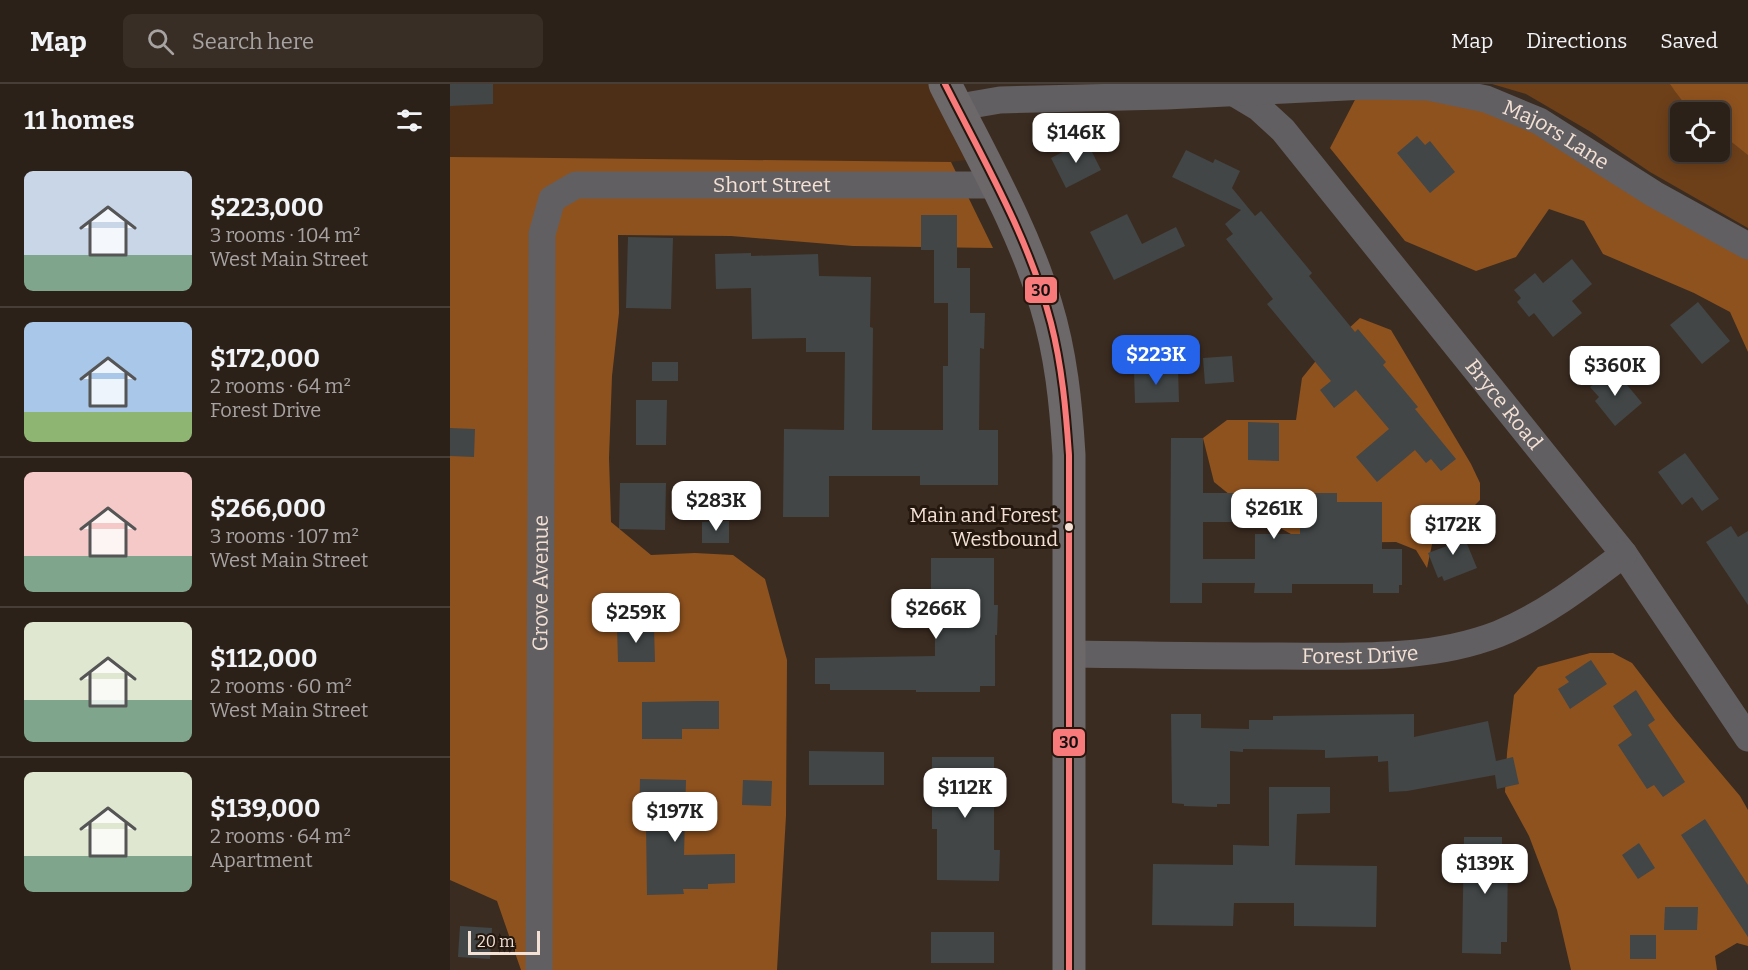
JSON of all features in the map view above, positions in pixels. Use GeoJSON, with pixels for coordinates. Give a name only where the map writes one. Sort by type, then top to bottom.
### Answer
{"type":"FeatureCollection","features":[{"type":"Feature","properties":{"kind":"main road"},"geometry":{"type":"LineString","coordinates":[[952,98],[996,185],[1031,264],[1046,305],[1058,354],[1066,404],[1069,455],[1069,970]]}},
{"type":"Feature","properties":{"kind":"street","name":"Majors Lane"},"geometry":{"type":"LineString","coordinates":[[952,98],[977,104],[1000,100],[1234,93],[1366,86],[1428,87],[1486,99],[1539,121],[1654,194],[1748,246]]}},
{"type":"Feature","properties":{"kind":"street","name":"Bryce Road"},"geometry":{"type":"LineString","coordinates":[[1234,93],[1259,108],[1283,130],[1624,554],[1748,738]]}},
{"type":"Feature","properties":{"kind":"street","name":"Short Street"},"geometry":{"type":"LineString","coordinates":[[552,199],[576,185],[996,185]]}},
{"type":"Feature","properties":{"kind":"street","name":"Grove Avenue"},"geometry":{"type":"LineString","coordinates":[[539,970],[542,234],[552,199]]}},
{"type":"Feature","properties":{"kind":"street","name":"Forest Drive"},"geometry":{"type":"LineString","coordinates":[[1069,654],[1363,656],[1428,652],[1498,634],[1530,619],[1554,606],[1624,554]]}},
{"type":"Feature","properties":{"kind":"shaded area"},"geometry":{"type":"Polygon","coordinates":[[[450,84],[945,84],[983,158],[943,163],[450,158],[450,84]]]}},
{"type":"Feature","properties":{"kind":"shaded area"},"geometry":{"type":"Polygon","coordinates":[[[1492,84],[1748,84],[1748,228],[1650,172],[1591,132],[1526,94],[1492,84]]]}},
{"type":"Feature","properties":{"kind":"shaded area"},"geometry":{"type":"Polygon","coordinates":[[[1670,84],[1748,84],[1748,155],[1730,141],[1730,102],[1683,102],[1670,84]]]}},
{"type":"Feature","properties":{"kind":"shaded area"},"geometry":{"type":"Polygon","coordinates":[[[1358,94],[1427,98],[1486,110],[1537,132],[1748,254],[1748,352],[1730,312],[1694,293],[1603,254],[1584,221],[1549,209],[1516,257],[1476,271],[1405,241],[1330,148],[1358,94]]]}},
{"type":"Feature","properties":{"kind":"shaded area"},"geometry":{"type":"Polygon","coordinates":[[[450,157],[951,162],[993,248],[853,246],[731,236],[618,235],[619,313],[612,376],[609,458],[611,522],[651,555],[695,553],[733,555],[765,579],[787,660],[786,816],[777,970],[521,970],[497,901],[450,880],[450,157]]]}},
{"type":"Feature","properties":{"kind":"shaded area"},"geometry":{"type":"Polygon","coordinates":[[[1360,318],[1391,330],[1480,483],[1480,500],[1474,506],[1438,516],[1427,568],[1416,550],[1396,542],[1307,543],[1250,511],[1214,482],[1203,438],[1227,420],[1296,420],[1302,378],[1323,352],[1360,318]]]}},
{"type":"Feature","properties":{"kind":"shaded area"},"geometry":{"type":"Polygon","coordinates":[[[1590,653],[1613,653],[1632,663],[1675,719],[1740,796],[1748,810],[1748,946],[1737,943],[1715,956],[1717,970],[1571,970],[1557,910],[1529,836],[1505,792],[1507,753],[1514,695],[1538,667],[1590,653]]]}},
{"type":"Feature","properties":{"kind":"building"},"geometry":{"type":"Polygon","coordinates":[[[450,84],[493,84],[493,104],[450,106],[450,84]]]}},
{"type":"Feature","properties":{"kind":"building"},"geometry":{"type":"Polygon","coordinates":[[[1417,136],[1425,145],[1430,141],[1455,172],[1430,193],[1397,153],[1417,136]]]}},
{"type":"Feature","properties":{"kind":"building"},"geometry":{"type":"Polygon","coordinates":[[[1086,140],[1101,170],[1066,188],[1051,158],[1086,140]]]}},
{"type":"Feature","properties":{"kind":"building"},"geometry":{"type":"Polygon","coordinates":[[[1186,150],[1213,163],[1215,159],[1240,171],[1232,188],[1255,216],[1261,211],[1312,273],[1309,276],[1355,332],[1358,329],[1386,362],[1383,365],[1418,407],[1415,409],[1456,459],[1441,471],[1431,459],[1426,463],[1415,450],[1377,482],[1356,457],[1389,429],[1356,390],[1334,408],[1320,390],[1331,381],[1267,304],[1273,299],[1226,239],[1233,234],[1225,224],[1241,210],[1172,177],[1186,150]]]}},
{"type":"Feature","properties":{"kind":"building"},"geometry":{"type":"Polygon","coordinates":[[[1127,214],[1142,244],[1176,227],[1185,246],[1114,280],[1090,232],[1127,214]]]}},
{"type":"Feature","properties":{"kind":"building"},"geometry":{"type":"Polygon","coordinates":[[[921,215],[957,215],[957,268],[970,268],[970,313],[985,313],[984,349],[980,348],[979,430],[998,430],[998,485],[920,485],[920,476],[829,476],[829,517],[783,517],[784,429],[844,430],[845,352],[806,352],[806,338],[752,339],[751,288],[716,289],[715,254],[751,253],[751,256],[818,254],[819,276],[871,277],[872,430],[943,430],[943,366],[948,366],[948,303],[934,303],[934,250],[921,250],[921,215]]]}},
{"type":"Feature","properties":{"kind":"building"},"geometry":{"type":"Polygon","coordinates":[[[628,237],[673,238],[671,309],[626,308],[628,237]]]}},
{"type":"Feature","properties":{"kind":"building"},"geometry":{"type":"Polygon","coordinates":[[[1572,259],[1592,284],[1572,301],[1582,313],[1553,337],[1534,313],[1529,317],[1517,302],[1521,298],[1514,290],[1535,273],[1543,283],[1572,259]]]}},
{"type":"Feature","properties":{"kind":"building"},"geometry":{"type":"Polygon","coordinates":[[[1698,302],[1730,341],[1702,364],[1670,325],[1698,302]]]}},
{"type":"Feature","properties":{"kind":"building"},"geometry":{"type":"Polygon","coordinates":[[[1232,356],[1234,382],[1205,384],[1203,358],[1232,356]]]}},
{"type":"Feature","properties":{"kind":"building"},"geometry":{"type":"Polygon","coordinates":[[[652,362],[678,362],[678,381],[652,381],[652,362]]]}},
{"type":"Feature","properties":{"kind":"building"},"geometry":{"type":"Polygon","coordinates":[[[1613,368],[1642,403],[1615,426],[1595,401],[1599,397],[1590,387],[1613,368]]]}},
{"type":"Feature","properties":{"kind":"building"},"geometry":{"type":"Polygon","coordinates":[[[1178,369],[1179,402],[1135,403],[1134,370],[1178,369]]]}},
{"type":"Feature","properties":{"kind":"building"},"geometry":{"type":"Polygon","coordinates":[[[636,400],[667,400],[666,445],[636,445],[636,400]]]}},
{"type":"Feature","properties":{"kind":"building"},"geometry":{"type":"Polygon","coordinates":[[[1248,422],[1279,423],[1279,461],[1248,460],[1248,422]]]}},
{"type":"Feature","properties":{"kind":"building"},"geometry":{"type":"Polygon","coordinates":[[[450,428],[475,429],[474,457],[450,456],[450,428]]]}},
{"type":"Feature","properties":{"kind":"building"},"geometry":{"type":"Polygon","coordinates":[[[1171,438],[1203,438],[1203,493],[1243,493],[1243,522],[1203,522],[1203,559],[1255,559],[1255,534],[1300,534],[1300,493],[1337,493],[1337,502],[1382,502],[1382,549],[1402,549],[1402,585],[1399,585],[1399,593],[1373,593],[1373,584],[1292,584],[1292,593],[1254,593],[1255,583],[1202,583],[1202,603],[1170,603],[1171,438]]]}},
{"type":"Feature","properties":{"kind":"building"},"geometry":{"type":"Polygon","coordinates":[[[1685,453],[1719,499],[1702,511],[1692,497],[1682,505],[1658,472],[1685,453]]]}},
{"type":"Feature","properties":{"kind":"building"},"geometry":{"type":"Polygon","coordinates":[[[620,483],[666,483],[665,530],[619,529],[620,483]]]}},
{"type":"Feature","properties":{"kind":"building"},"geometry":{"type":"Polygon","coordinates":[[[729,521],[729,543],[702,543],[702,522],[729,521]]]}},
{"type":"Feature","properties":{"kind":"building"},"geometry":{"type":"Polygon","coordinates":[[[1731,526],[1738,537],[1748,531],[1748,605],[1706,542],[1731,526]]]}},
{"type":"Feature","properties":{"kind":"building"},"geometry":{"type":"Polygon","coordinates":[[[1460,527],[1477,568],[1444,581],[1442,576],[1438,578],[1428,553],[1447,546],[1442,534],[1460,527]]]}},
{"type":"Feature","properties":{"kind":"building"},"geometry":{"type":"Polygon","coordinates":[[[931,558],[994,558],[994,605],[998,605],[997,635],[995,635],[995,686],[980,686],[980,692],[916,692],[916,690],[830,690],[830,684],[815,684],[815,658],[935,656],[935,589],[931,589],[931,558]]]}},
{"type":"Feature","properties":{"kind":"building"},"geometry":{"type":"Polygon","coordinates":[[[654,626],[655,662],[618,662],[617,627],[654,626]]]}},
{"type":"Feature","properties":{"kind":"building"},"geometry":{"type":"Polygon","coordinates":[[[1591,660],[1607,684],[1570,709],[1558,689],[1569,682],[1565,677],[1591,660]]]}},
{"type":"Feature","properties":{"kind":"building"},"geometry":{"type":"Polygon","coordinates":[[[1636,690],[1655,720],[1648,725],[1685,782],[1663,797],[1654,785],[1647,789],[1618,745],[1632,735],[1613,706],[1636,690]]]}},
{"type":"Feature","properties":{"kind":"building"},"geometry":{"type":"Polygon","coordinates":[[[719,701],[719,729],[682,729],[682,739],[642,739],[642,702],[719,701]]]}},
{"type":"Feature","properties":{"kind":"building"},"geometry":{"type":"Polygon","coordinates":[[[1171,714],[1201,714],[1201,728],[1249,729],[1249,720],[1273,720],[1273,716],[1414,714],[1414,737],[1488,721],[1496,761],[1513,757],[1519,784],[1497,789],[1495,775],[1407,791],[1389,792],[1388,761],[1378,762],[1378,756],[1325,758],[1325,750],[1243,749],[1243,752],[1230,751],[1230,804],[1217,804],[1217,807],[1184,806],[1184,804],[1172,803],[1171,714]]]}},
{"type":"Feature","properties":{"kind":"building"},"geometry":{"type":"Polygon","coordinates":[[[809,751],[884,752],[884,785],[809,785],[809,751]]]}},
{"type":"Feature","properties":{"kind":"building"},"geometry":{"type":"Polygon","coordinates":[[[932,757],[994,757],[994,850],[1000,850],[999,881],[937,880],[937,829],[932,829],[932,757]]]}},
{"type":"Feature","properties":{"kind":"building"},"geometry":{"type":"Polygon","coordinates":[[[640,779],[686,780],[684,855],[735,854],[735,883],[708,884],[708,889],[683,889],[684,894],[647,895],[646,825],[639,825],[640,779]]]}},
{"type":"Feature","properties":{"kind":"building"},"geometry":{"type":"Polygon","coordinates":[[[743,780],[772,781],[771,806],[742,805],[743,780]]]}},
{"type":"Feature","properties":{"kind":"building"},"geometry":{"type":"Polygon","coordinates":[[[1269,787],[1330,787],[1330,813],[1297,814],[1295,865],[1377,866],[1376,927],[1294,926],[1294,903],[1234,903],[1233,926],[1152,925],[1153,864],[1233,865],[1233,845],[1269,846],[1269,787]]]}},
{"type":"Feature","properties":{"kind":"building"},"geometry":{"type":"Polygon","coordinates":[[[1705,819],[1748,885],[1748,937],[1681,835],[1705,819]]]}},
{"type":"Feature","properties":{"kind":"building"},"geometry":{"type":"Polygon","coordinates":[[[1464,837],[1502,837],[1502,848],[1508,848],[1507,942],[1501,942],[1501,954],[1462,953],[1464,837]]]}},
{"type":"Feature","properties":{"kind":"building"},"geometry":{"type":"Polygon","coordinates":[[[1639,843],[1655,868],[1638,879],[1622,855],[1639,843]]]}},
{"type":"Feature","properties":{"kind":"building"},"geometry":{"type":"Polygon","coordinates":[[[1665,907],[1698,907],[1697,930],[1664,930],[1665,907]]]}},
{"type":"Feature","properties":{"kind":"building"},"geometry":{"type":"Polygon","coordinates":[[[460,926],[492,928],[490,959],[458,957],[460,926]]]}},
{"type":"Feature","properties":{"kind":"building"},"geometry":{"type":"Polygon","coordinates":[[[931,932],[994,932],[994,963],[931,963],[931,932]]]}},
{"type":"Feature","properties":{"kind":"building"},"geometry":{"type":"Polygon","coordinates":[[[1630,935],[1656,935],[1656,959],[1630,959],[1630,935]]]}},
{"type":"Feature","properties":{"kind":"transit line","name":"30"},"geometry":{"type":"LineString","coordinates":[[945,84],[990,171],[1031,261],[1051,323],[1061,372],[1069,455],[1069,970]]}},
{"type":"Feature","properties":{"kind":"place","name":"Main and Forest Westbound"},"geometry":{"type":"Point","coordinates":[1069,527]}}]}
